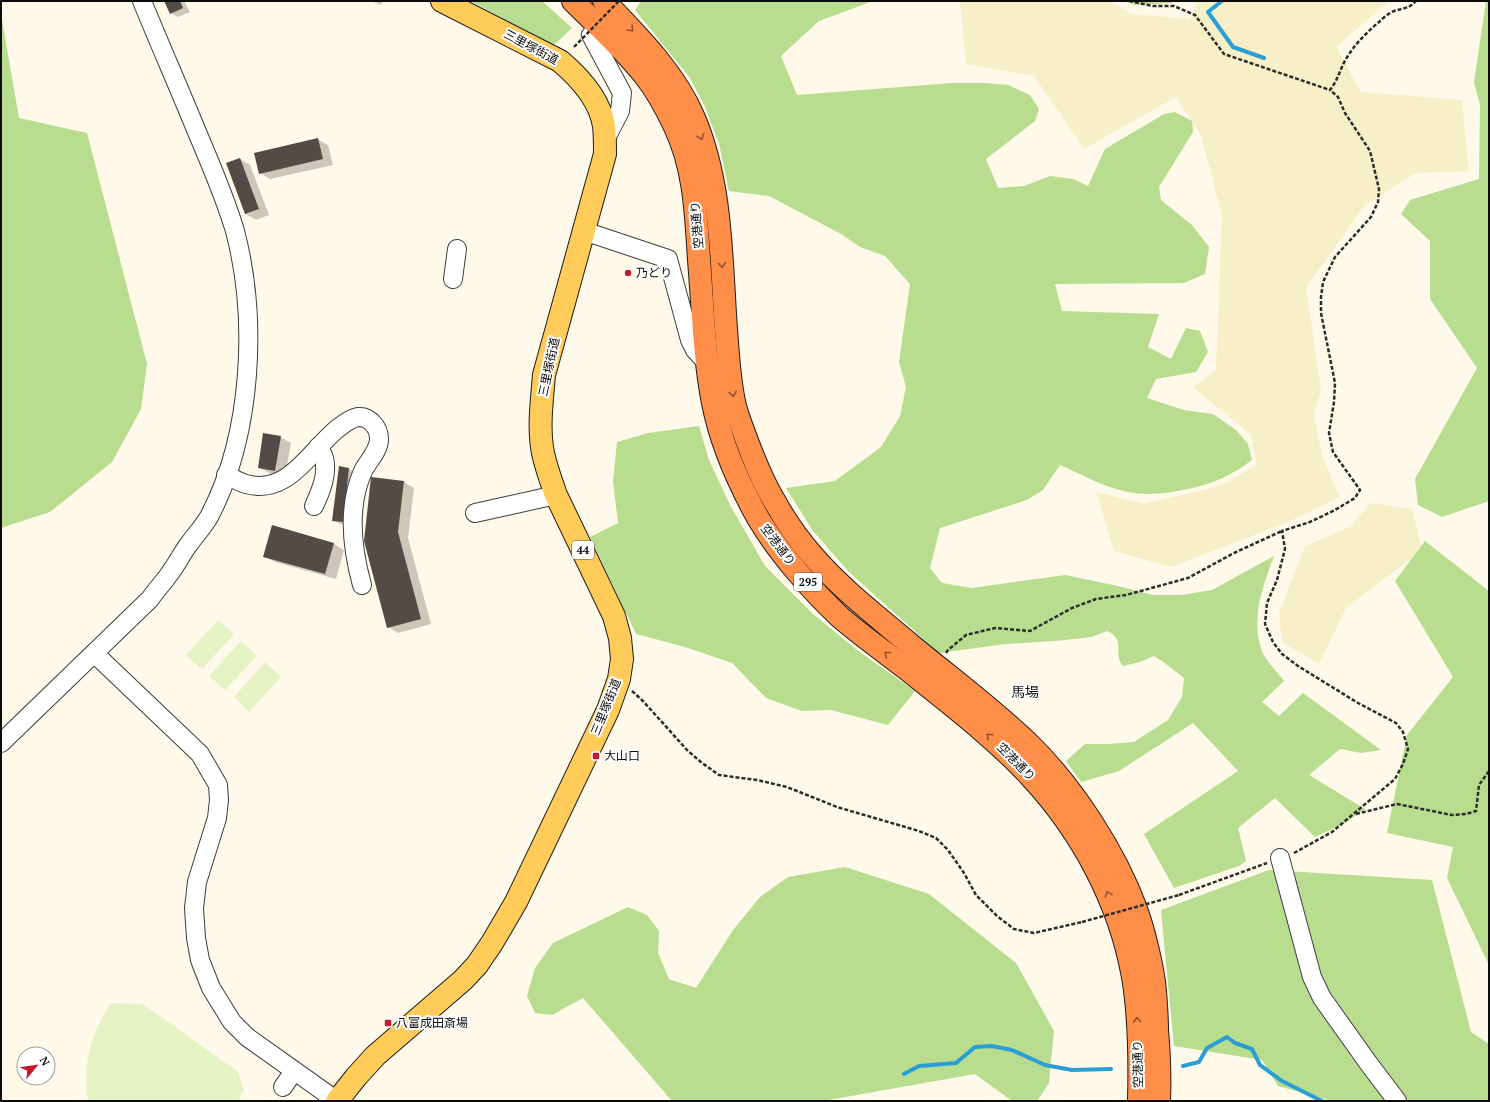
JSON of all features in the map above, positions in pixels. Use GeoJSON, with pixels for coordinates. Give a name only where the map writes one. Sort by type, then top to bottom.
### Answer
{"type":"FeatureCollection","features":[{"type":"Feature","properties":{"kind":"highway","name":"空港通り"},"geometry":{"type":"LineString","coordinates":[[573,1],[599,26],[647,78],[676,128],[686,155],[691,176],[696,213],[707,363],[713,404],[727,454],[739,482],[774,544],[818,594],[841,617],[986,732],[1030,775],[1052,800],[1069,824],[1104,886],[1128,952],[1134,980],[1138,1022],[1140,1071],[1139,1101]]}},
{"type":"Feature","properties":{"kind":"highway","name":"空港通り"},"geometry":{"type":"LineString","coordinates":[[604,1],[634,32],[668,74],[681,93],[693,115],[704,144],[712,170],[716,198],[729,369],[735,407],[761,475],[774,500],[810,553],[832,576],[937,667],[1004,721],[1034,749],[1085,811],[1120,874],[1136,910],[1146,946],[1155,987],[1159,1051],[1159,1101]]}},
{"type":"Feature","properties":{"kind":"main road","name":"三里塚街道"},"geometry":{"type":"LineString","coordinates":[[337,1101],[375,1056],[462,980],[477,965],[492,943],[516,902],[608,710],[619,679],[622,659],[620,638],[614,616],[556,495],[543,452],[540,411],[544,375],[605,154],[604,124],[588,91],[575,74],[560,61],[442,1]]}},
{"type":"Feature","properties":{"kind":"street"},"geometry":{"type":"LineString","coordinates":[[1,743],[95,654],[150,599],[170,574],[189,544],[209,517],[233,457],[244,406],[249,347],[248,311],[235,232],[222,191],[142,1]]}},
{"type":"Feature","properties":{"kind":"street"},"geometry":{"type":"LineString","coordinates":[[599,26],[591,35],[622,93],[620,111],[605,140]]}},
{"type":"Feature","properties":{"kind":"street"},"geometry":{"type":"LineString","coordinates":[[584,231],[668,259],[690,340],[695,350],[707,363]]}},
{"type":"Feature","properties":{"kind":"street"},"geometry":{"type":"LineString","coordinates":[[453,279],[457,249]]}},
{"type":"Feature","properties":{"kind":"street"},"geometry":{"type":"LineString","coordinates":[[226,476],[247,484],[263,486],[276,483],[290,476],[344,423],[358,417],[369,420],[376,428],[379,440],[372,457],[363,471],[356,494],[353,518],[355,561],[362,585]]}},
{"type":"Feature","properties":{"kind":"street"},"geometry":{"type":"LineString","coordinates":[[314,506],[322,489],[325,470],[324,457],[318,447]]}},
{"type":"Feature","properties":{"kind":"street"},"geometry":{"type":"LineString","coordinates":[[475,513],[556,495]]}},
{"type":"Feature","properties":{"kind":"street"},"geometry":{"type":"LineString","coordinates":[[95,654],[200,754],[218,785],[219,800],[217,818],[197,882],[194,908],[196,938],[200,960],[212,988],[232,1022],[247,1037],[337,1101]]}},
{"type":"Feature","properties":{"kind":"street"},"geometry":{"type":"LineString","coordinates":[[1280,858],[1312,977],[1322,998],[1397,1101]]}},
{"type":"Feature","properties":{"kind":"street"},"geometry":{"type":"LineString","coordinates":[[283,1087],[294,1071]]}},
{"type":"Feature","properties":{"kind":"path"},"geometry":{"type":"LineString","coordinates":[[574,47],[619,1]]}},
{"type":"Feature","properties":{"kind":"path"},"geometry":{"type":"LineString","coordinates":[[937,667],[948,650],[966,635],[995,628],[1030,631],[1072,608],[1096,599],[1126,595],[1188,578],[1234,553],[1282,531],[1310,522],[1335,510],[1355,498],[1360,490],[1333,452],[1329,433],[1335,384],[1321,313],[1321,297],[1323,282],[1334,257],[1371,217],[1378,202],[1378,189],[1370,151],[1345,113],[1338,97],[1330,90],[1224,54],[1195,15],[1174,6],[1152,6],[1129,1]]}},
{"type":"Feature","properties":{"kind":"path"},"geometry":{"type":"LineString","coordinates":[[1330,90],[1337,82],[1345,60],[1361,38],[1380,20],[1393,11],[1404,10],[1412,6],[1416,1]]}},
{"type":"Feature","properties":{"kind":"path"},"geometry":{"type":"LineString","coordinates":[[619,679],[643,701],[687,750],[719,775],[757,780],[787,787],[838,807],[919,831],[936,838],[948,850],[964,873],[976,895],[997,916],[1014,929],[1034,934],[1179,895],[1296,852],[1332,832],[1395,779],[1403,764],[1408,749],[1403,732],[1396,723],[1358,703],[1298,666],[1282,654],[1273,642],[1265,624],[1267,603],[1276,580],[1285,549],[1282,531]]}},
{"type":"Feature","properties":{"kind":"path"},"geometry":{"type":"LineString","coordinates":[[1354,814],[1397,804],[1452,815],[1466,814],[1476,811],[1479,786],[1489,771]]}},
{"type":"Feature","properties":{"kind":"shaded area"},"geometry":{"type":"Polygon","coordinates":[[[960,1],[1111,1],[1131,14],[1190,19],[1198,1],[1389,1],[1336,47],[1361,92],[1462,100],[1469,171],[1416,173],[1365,205],[1306,288],[1321,390],[1314,415],[1322,456],[1340,497],[1286,523],[1171,567],[1114,551],[1096,492],[1144,504],[1223,485],[1257,464],[1251,435],[1193,387],[1216,370],[1222,217],[1201,135],[1176,97],[1084,149],[1034,76],[966,64],[960,1]]]}},
{"type":"Feature","properties":{"kind":"shaded area"},"geometry":{"type":"Polygon","coordinates":[[[1371,503],[1412,509],[1422,550],[1346,608],[1319,664],[1282,642],[1279,613],[1305,546],[1350,527],[1371,503]]]}},
{"type":"Feature","properties":{"kind":"green space"},"geometry":{"type":"Polygon","coordinates":[[[470,1],[542,1],[572,28],[554,45],[470,1]]]}},
{"type":"Feature","properties":{"kind":"green space"},"geometry":{"type":"Polygon","coordinates":[[[641,1],[873,1],[819,21],[781,56],[797,95],[952,83],[986,83],[1008,85],[1030,95],[1039,109],[1035,121],[986,159],[998,188],[1024,186],[1050,176],[1073,179],[1088,186],[1105,149],[1164,114],[1175,112],[1192,121],[1193,132],[1159,187],[1161,200],[1192,225],[1209,247],[1205,274],[1184,283],[1055,284],[1062,311],[1159,314],[1148,347],[1171,359],[1186,328],[1200,331],[1208,352],[1196,372],[1156,379],[1147,398],[1184,410],[1213,414],[1236,430],[1248,444],[1252,460],[1236,471],[1212,482],[1186,490],[1158,494],[1134,493],[1115,489],[1060,465],[1043,490],[1027,500],[940,528],[930,568],[942,583],[972,588],[1065,575],[1153,595],[1181,595],[1212,590],[1274,556],[1259,603],[1257,627],[1264,655],[1284,681],[1262,702],[1279,716],[1303,693],[1381,750],[1361,753],[1340,749],[1309,775],[1365,809],[1345,823],[1315,837],[1275,798],[1238,828],[1246,861],[1239,866],[1174,888],[1144,834],[1238,771],[1193,723],[1119,771],[1081,782],[1066,761],[1085,744],[1134,742],[1168,720],[1182,697],[1184,678],[1154,656],[1140,662],[1123,666],[1120,661],[1116,638],[1107,631],[1092,637],[1006,644],[939,653],[849,572],[813,531],[786,488],[835,481],[881,447],[900,416],[906,387],[899,362],[910,284],[885,256],[860,247],[841,234],[769,196],[729,191],[719,144],[705,107],[690,78],[635,10],[641,1]]]}},
{"type":"Feature","properties":{"kind":"green space"},"geometry":{"type":"Polygon","coordinates":[[[1126,1],[1172,1],[1172,3],[1135,5],[1126,1]]]}},
{"type":"Feature","properties":{"kind":"green space"},"geometry":{"type":"Polygon","coordinates":[[[1486,1],[1489,1],[1489,501],[1442,517],[1418,505],[1415,479],[1477,368],[1430,299],[1430,241],[1401,214],[1410,200],[1479,179],[1480,104],[1474,83],[1486,1]]]}},
{"type":"Feature","properties":{"kind":"green space"},"geometry":{"type":"Polygon","coordinates":[[[1,14],[19,118],[87,133],[147,364],[141,409],[112,462],[50,512],[1,528],[1,14]]]}},
{"type":"Feature","properties":{"kind":"green space"},"geometry":{"type":"Polygon","coordinates":[[[699,426],[709,460],[730,505],[765,566],[813,614],[857,650],[915,691],[888,725],[831,710],[802,711],[766,698],[732,663],[685,647],[636,634],[590,537],[618,523],[613,481],[617,442],[648,433],[699,426]]]}},
{"type":"Feature","properties":{"kind":"green space"},"geometry":{"type":"Polygon","coordinates":[[[1425,541],[1489,591],[1489,965],[1447,878],[1453,847],[1387,833],[1407,735],[1453,677],[1395,581],[1425,541]]]}},
{"type":"Feature","properties":{"kind":"green space"},"geometry":{"type":"Polygon","coordinates":[[[218,620],[234,634],[202,669],[186,655],[218,620]]]}},
{"type":"Feature","properties":{"kind":"green space"},"geometry":{"type":"Polygon","coordinates":[[[241,641],[257,656],[225,690],[209,676],[241,641]]]}},
{"type":"Feature","properties":{"kind":"green space"},"geometry":{"type":"Polygon","coordinates":[[[265,662],[281,677],[249,712],[234,697],[265,662]]]}},
{"type":"Feature","properties":{"kind":"green space"},"geometry":{"type":"Polygon","coordinates":[[[845,867],[929,894],[1016,963],[1054,1031],[1049,1083],[1037,1101],[1012,1101],[975,1074],[823,1101],[672,1101],[583,998],[552,1015],[535,1013],[527,996],[535,968],[553,943],[628,907],[647,915],[659,931],[658,953],[669,979],[696,988],[733,930],[760,897],[788,877],[845,867]]]}},
{"type":"Feature","properties":{"kind":"green space"},"geometry":{"type":"Polygon","coordinates":[[[1269,870],[1432,880],[1471,1032],[1489,1044],[1489,1101],[1332,1101],[1278,1086],[1262,1060],[1174,1046],[1161,910],[1269,870]]]}},
{"type":"Feature","properties":{"kind":"green space"},"geometry":{"type":"Polygon","coordinates":[[[111,1003],[143,1004],[238,1072],[244,1091],[238,1101],[88,1101],[86,1088],[87,1062],[93,1038],[111,1003]]]}},
{"type":"Feature","properties":{"kind":"building"},"geometry":{"type":"Polygon","coordinates":[[[164,1],[180,1],[183,8],[170,14],[164,1]]]}},
{"type":"Feature","properties":{"kind":"building"},"geometry":{"type":"Polygon","coordinates":[[[318,138],[323,159],[259,174],[254,153],[318,138]]]}},
{"type":"Feature","properties":{"kind":"building"},"geometry":{"type":"Polygon","coordinates":[[[240,158],[259,209],[245,214],[226,163],[240,158]]]}},
{"type":"Feature","properties":{"kind":"building"},"geometry":{"type":"Polygon","coordinates":[[[263,433],[281,436],[275,471],[258,468],[263,433]]]}},
{"type":"Feature","properties":{"kind":"building"},"geometry":{"type":"Polygon","coordinates":[[[339,466],[349,468],[343,522],[332,521],[339,466]]]}},
{"type":"Feature","properties":{"kind":"building"},"geometry":{"type":"Polygon","coordinates":[[[371,477],[404,481],[398,532],[421,619],[387,628],[364,541],[371,477]]]}},
{"type":"Feature","properties":{"kind":"building"},"geometry":{"type":"Polygon","coordinates":[[[272,525],[334,543],[325,574],[263,557],[272,525]]]}},
{"type":"Feature","properties":{"kind":"waterway"},"geometry":{"type":"LineString","coordinates":[[1222,1],[1208,12],[1233,47],[1264,58]]}},
{"type":"Feature","properties":{"kind":"waterway"},"geometry":{"type":"LineString","coordinates":[[1183,1066],[1199,1062],[1207,1048],[1227,1037],[1235,1043],[1252,1049],[1260,1065],[1282,1081],[1322,1101]]}},
{"type":"Feature","properties":{"kind":"waterway"},"geometry":{"type":"LineString","coordinates":[[904,1074],[919,1066],[956,1063],[975,1047],[992,1046],[1012,1050],[1045,1065],[1072,1070],[1111,1069]]}},
{"type":"Feature","properties":{"kind":"place","name":"乃どり"},"geometry":{"type":"Point","coordinates":[628,273]}},
{"type":"Feature","properties":{"kind":"place","name":"大山口"},"geometry":{"type":"Point","coordinates":[596,756]}},
{"type":"Feature","properties":{"kind":"place","name":"八富成田斎場"},"geometry":{"type":"Point","coordinates":[388,1023]}},
{"type":"Feature","properties":{"kind":"district","name":"馬場"},"geometry":{"type":"Point","coordinates":[1025,692]}}]}
